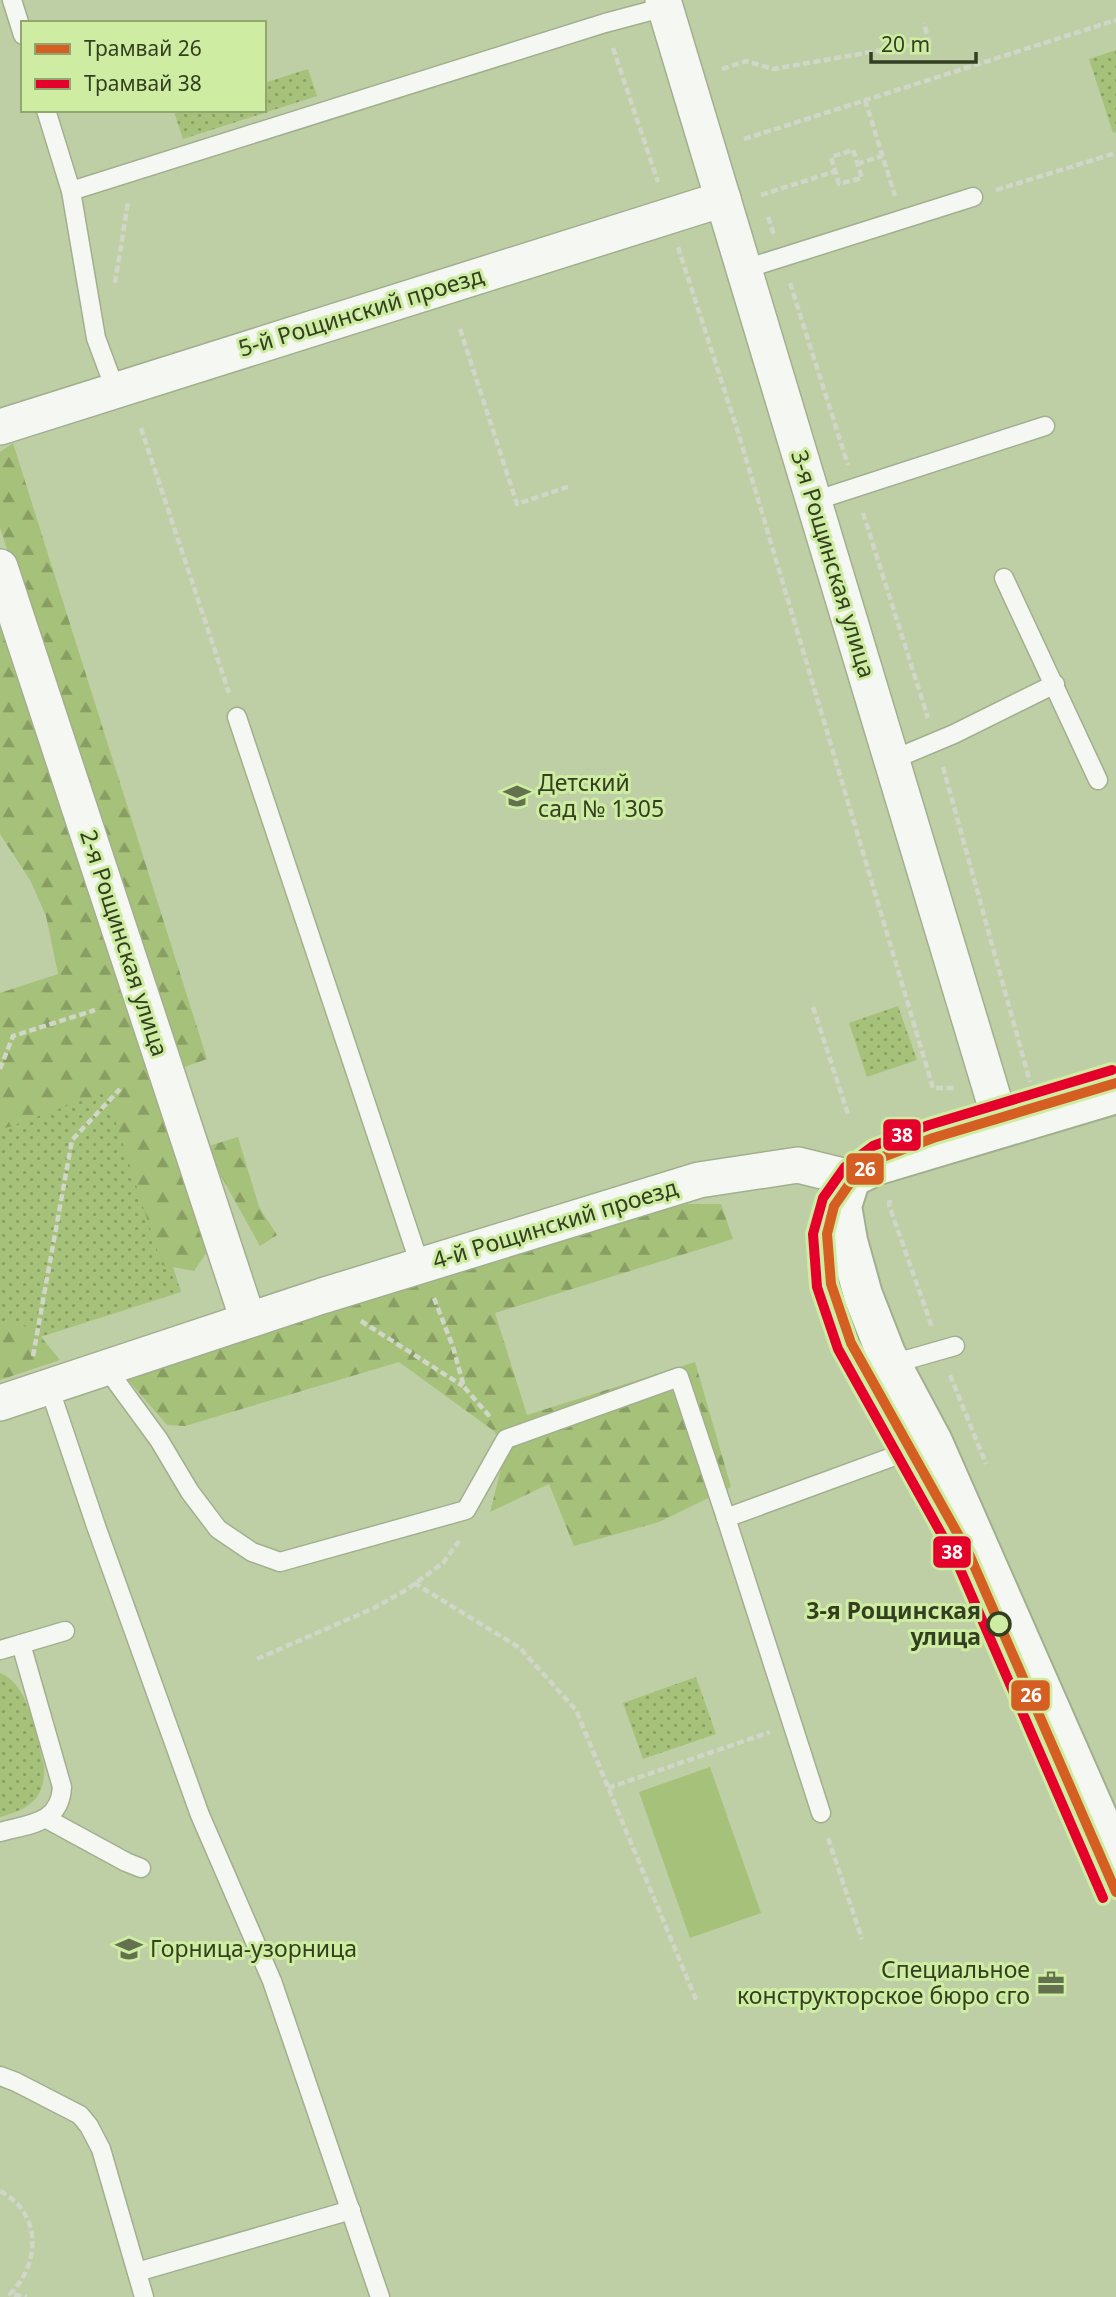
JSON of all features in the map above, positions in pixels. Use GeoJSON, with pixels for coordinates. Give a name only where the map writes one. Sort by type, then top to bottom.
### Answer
{"type":"FeatureCollection","features":[{"type":"Feature","properties":{"kind":"street","name":"3-я Рощинская улица"},"geometry":{"type":"LineString","coordinates":[[664,3],[1002,1127]]}},
{"type":"Feature","properties":{"kind":"street","name":"5-й Рощинский проезд"},"geometry":{"type":"LineString","coordinates":[[0,427],[723,199]]}},
{"type":"Feature","properties":{"kind":"street","name":"2-я Рощинская улица"},"geometry":{"type":"LineString","coordinates":[[0,567],[248,1320]]}},
{"type":"Feature","properties":{"kind":"street"},"geometry":{"type":"LineString","coordinates":[[1116,1094],[905,1156],[851,1178],[842,1206],[848,1241],[863,1295],[892,1364],[933,1442],[1116,1858]]}},
{"type":"Feature","properties":{"kind":"street","name":"4-й Рощинский проезд"},"geometry":{"type":"LineString","coordinates":[[0,1403],[248,1320],[699,1180],[799,1165],[851,1178]]}},
{"type":"Feature","properties":{"kind":"lane"},"geometry":{"type":"LineString","coordinates":[[12,0],[21,28]]}},
{"type":"Feature","properties":{"kind":"lane"},"geometry":{"type":"LineString","coordinates":[[71,191],[664,3]]}},
{"type":"Feature","properties":{"kind":"lane"},"geometry":{"type":"LineString","coordinates":[[47,112],[71,191],[96,338],[115,389]]}},
{"type":"Feature","properties":{"kind":"lane"},"geometry":{"type":"LineString","coordinates":[[745,270],[973,197]]}},
{"type":"Feature","properties":{"kind":"lane"},"geometry":{"type":"LineString","coordinates":[[814,501],[1045,426]]}},
{"type":"Feature","properties":{"kind":"lane"},"geometry":{"type":"LineString","coordinates":[[1004,578],[1098,780]]}},
{"type":"Feature","properties":{"kind":"lane"},"geometry":{"type":"LineString","coordinates":[[892,760],[936,743],[1055,684]]}},
{"type":"Feature","properties":{"kind":"lane"},"geometry":{"type":"LineString","coordinates":[[237,717],[421,1265]]}},
{"type":"Feature","properties":{"kind":"lane"},"geometry":{"type":"LineString","coordinates":[[892,1364],[947,1348]]}},
{"type":"Feature","properties":{"kind":"lane"},"geometry":{"type":"LineString","coordinates":[[107,1369],[159,1440],[190,1492],[218,1529],[252,1552],[280,1562],[466,1510],[506,1440],[679,1377],[821,1813]]}},
{"type":"Feature","properties":{"kind":"lane"},"geometry":{"type":"LineString","coordinates":[[49,1387],[190,1789],[272,1981],[380,2297]]}},
{"type":"Feature","properties":{"kind":"lane"},"geometry":{"type":"LineString","coordinates":[[726,1518],[933,1442]]}},
{"type":"Feature","properties":{"kind":"lane"},"geometry":{"type":"LineString","coordinates":[[0,1650],[65,1631]]}},
{"type":"Feature","properties":{"kind":"lane"},"geometry":{"type":"LineString","coordinates":[[0,1832],[47,1819],[58,1807],[62,1787],[22,1644]]}},
{"type":"Feature","properties":{"kind":"lane"},"geometry":{"type":"LineString","coordinates":[[47,1819],[141,1868]]}},
{"type":"Feature","properties":{"kind":"lane"},"geometry":{"type":"LineString","coordinates":[[0,2076],[79,2115],[89,2126],[101,2150],[144,2297]]}},
{"type":"Feature","properties":{"kind":"lane"},"geometry":{"type":"LineString","coordinates":[[137,2272],[351,2210]]}},
{"type":"Feature","properties":{"kind":"path"},"geometry":{"type":"LineString","coordinates":[[744,139],[1116,20]]}},
{"type":"Feature","properties":{"kind":"path"},"geometry":{"type":"LineString","coordinates":[[605,23],[738,432],[933,1088]]}},
{"type":"Feature","properties":{"kind":"path"},"geometry":{"type":"LineString","coordinates":[[722,69],[746,61],[773,69],[929,42],[924,23]]}},
{"type":"Feature","properties":{"kind":"path"},"geometry":{"type":"LineString","coordinates":[[719,58],[726,81]]}},
{"type":"Feature","properties":{"kind":"path"},"geometry":{"type":"LineString","coordinates":[[865,100],[903,219]]}},
{"type":"Feature","properties":{"kind":"path"},"geometry":{"type":"LineString","coordinates":[[740,127],[747,150]]}},
{"type":"Feature","properties":{"kind":"path"},"geometry":{"type":"LineString","coordinates":[[853,150],[857,164],[862,178],[839,184],[831,157],[853,150]]}},
{"type":"Feature","properties":{"kind":"path"},"geometry":{"type":"LineString","coordinates":[[973,197],[1116,153]]}},
{"type":"Feature","properties":{"kind":"path"},"geometry":{"type":"LineString","coordinates":[[857,164],[883,156]]}},
{"type":"Feature","properties":{"kind":"path"},"geometry":{"type":"LineString","coordinates":[[114,290],[134,171]]}},
{"type":"Feature","properties":{"kind":"path"},"geometry":{"type":"LineString","coordinates":[[761,195],[835,171]]}},
{"type":"Feature","properties":{"kind":"path"},"geometry":{"type":"LineString","coordinates":[[758,183],[936,743],[1032,1090]]}},
{"type":"Feature","properties":{"kind":"path"},"geometry":{"type":"LineString","coordinates":[[460,329],[517,504],[570,486]]}},
{"type":"Feature","properties":{"kind":"path"},"geometry":{"type":"LineString","coordinates":[[141,428],[237,717]]}},
{"type":"Feature","properties":{"kind":"path"},"geometry":{"type":"LineString","coordinates":[[813,1007],[848,1114]]}},
{"type":"Feature","properties":{"kind":"path"},"geometry":{"type":"LineString","coordinates":[[0,1069],[13,1036],[95,1010]]}},
{"type":"Feature","properties":{"kind":"path"},"geometry":{"type":"LineString","coordinates":[[33,1356],[72,1140],[120,1089]]}},
{"type":"Feature","properties":{"kind":"path"},"geometry":{"type":"LineString","coordinates":[[892,1194],[889,1205],[947,1348],[987,1464]]}},
{"type":"Feature","properties":{"kind":"path"},"geometry":{"type":"LineString","coordinates":[[421,1265],[453,1347],[464,1387]]}},
{"type":"Feature","properties":{"kind":"path"},"geometry":{"type":"LineString","coordinates":[[358,1319],[464,1387],[499,1426],[506,1440]]}},
{"type":"Feature","properties":{"kind":"path"},"geometry":{"type":"LineString","coordinates":[[257,1659],[374,1608],[414,1584],[443,1563],[464,1534],[466,1510]]}},
{"type":"Feature","properties":{"kind":"path"},"geometry":{"type":"LineString","coordinates":[[414,1584],[520,1648],[576,1710],[697,2002]]}},
{"type":"Feature","properties":{"kind":"path"},"geometry":{"type":"LineString","coordinates":[[608,1788],[792,1724]]}},
{"type":"Feature","properties":{"kind":"path"},"geometry":{"type":"LineString","coordinates":[[821,1813],[862,1940]]}},
{"type":"Feature","properties":{"kind":"path"},"geometry":{"type":"LineString","coordinates":[[0,2191],[11,2197],[26,2214],[33,2238],[29,2268],[8,2296]]}},
{"type":"Feature","properties":{"kind":"path"},"geometry":{"type":"LineString","coordinates":[[8,2296],[27,2297]]}},
{"type":"Feature","properties":{"kind":"green space"},"geometry":{"type":"Polygon","coordinates":[[[1116,50],[1116,132],[1113,133],[1089,59],[1116,50]]]}},
{"type":"Feature","properties":{"kind":"green space"},"geometry":{"type":"Polygon","coordinates":[[[308,69],[317,96],[183,139],[174,112],[266,112],[266,82],[308,69]]]}},
{"type":"Feature","properties":{"kind":"green space"},"geometry":{"type":"Polygon","coordinates":[[[13,443],[207,1059],[179,1069],[0,528],[0,452],[13,443]]]}},
{"type":"Feature","properties":{"kind":"green space"},"geometry":{"type":"Polygon","coordinates":[[[0,608],[209,1249],[194,1271],[162,1265],[106,1092],[0,1130],[0,993],[58,974],[46,916],[30,880],[0,834],[0,608]]]}},
{"type":"Feature","properties":{"kind":"green space"},"geometry":{"type":"Polygon","coordinates":[[[898,1006],[917,1060],[867,1077],[849,1023],[898,1006]]]}},
{"type":"Feature","properties":{"kind":"green space"},"geometry":{"type":"Polygon","coordinates":[[[115,1084],[181,1292],[6,1348],[0,1329],[0,1121],[115,1084]]]}},
{"type":"Feature","properties":{"kind":"green space"},"geometry":{"type":"Polygon","coordinates":[[[238,1137],[259,1207],[277,1235],[260,1246],[205,1147],[238,1137]]]}},
{"type":"Feature","properties":{"kind":"green space"},"geometry":{"type":"Polygon","coordinates":[[[687,1204],[721,1204],[733,1239],[495,1313],[527,1415],[695,1362],[731,1487],[659,1522],[574,1546],[549,1484],[490,1512],[506,1449],[494,1431],[399,1362],[185,1426],[167,1425],[122,1373],[517,1245],[687,1204]]]}},
{"type":"Feature","properties":{"kind":"green space"},"geometry":{"type":"Polygon","coordinates":[[[0,1324],[33,1327],[60,1360],[0,1380],[0,1324]]]}},
{"type":"Feature","properties":{"kind":"green space"},"geometry":{"type":"Polygon","coordinates":[[[0,1673],[10,1679],[25,1700],[44,1765],[44,1777],[34,1801],[0,1817],[0,1673]]]}},
{"type":"Feature","properties":{"kind":"green space"},"geometry":{"type":"Polygon","coordinates":[[[696,1677],[716,1734],[643,1759],[623,1703],[696,1677]]]}},
{"type":"Feature","properties":{"kind":"green space"},"geometry":{"type":"Polygon","coordinates":[[[710,1767],[761,1913],[690,1938],[639,1792],[710,1767]]]}},
{"type":"Feature","properties":{"kind":"tram line","name":"38"},"geometry":{"type":"LineString","coordinates":[[1103,1898],[956,1560],[838,1349],[817,1287],[813,1234],[823,1198],[845,1167],[873,1146],[929,1125],[1112,1070]]}},
{"type":"Feature","properties":{"kind":"tram line","name":"26"},"geometry":{"type":"LineString","coordinates":[[1116,1083],[933,1138],[880,1158],[855,1176],[834,1206],[827,1234],[831,1284],[851,1343],[969,1554],[1116,1892]]}},
{"type":"Feature","properties":{"kind":"place","name":"Детский сад № 1305"},"geometry":{"type":"Point","coordinates":[517,796]}},
{"type":"Feature","properties":{"kind":"place","name":"3-я Рощинская улица"},"geometry":{"type":"Point","coordinates":[999,1624]}},
{"type":"Feature","properties":{"kind":"place","name":"Горница-узорница"},"geometry":{"type":"Point","coordinates":[129,1949]}},
{"type":"Feature","properties":{"kind":"place","name":"Специальное конструкторское бюро сго"},"geometry":{"type":"Point","coordinates":[1051,1983]}}]}
